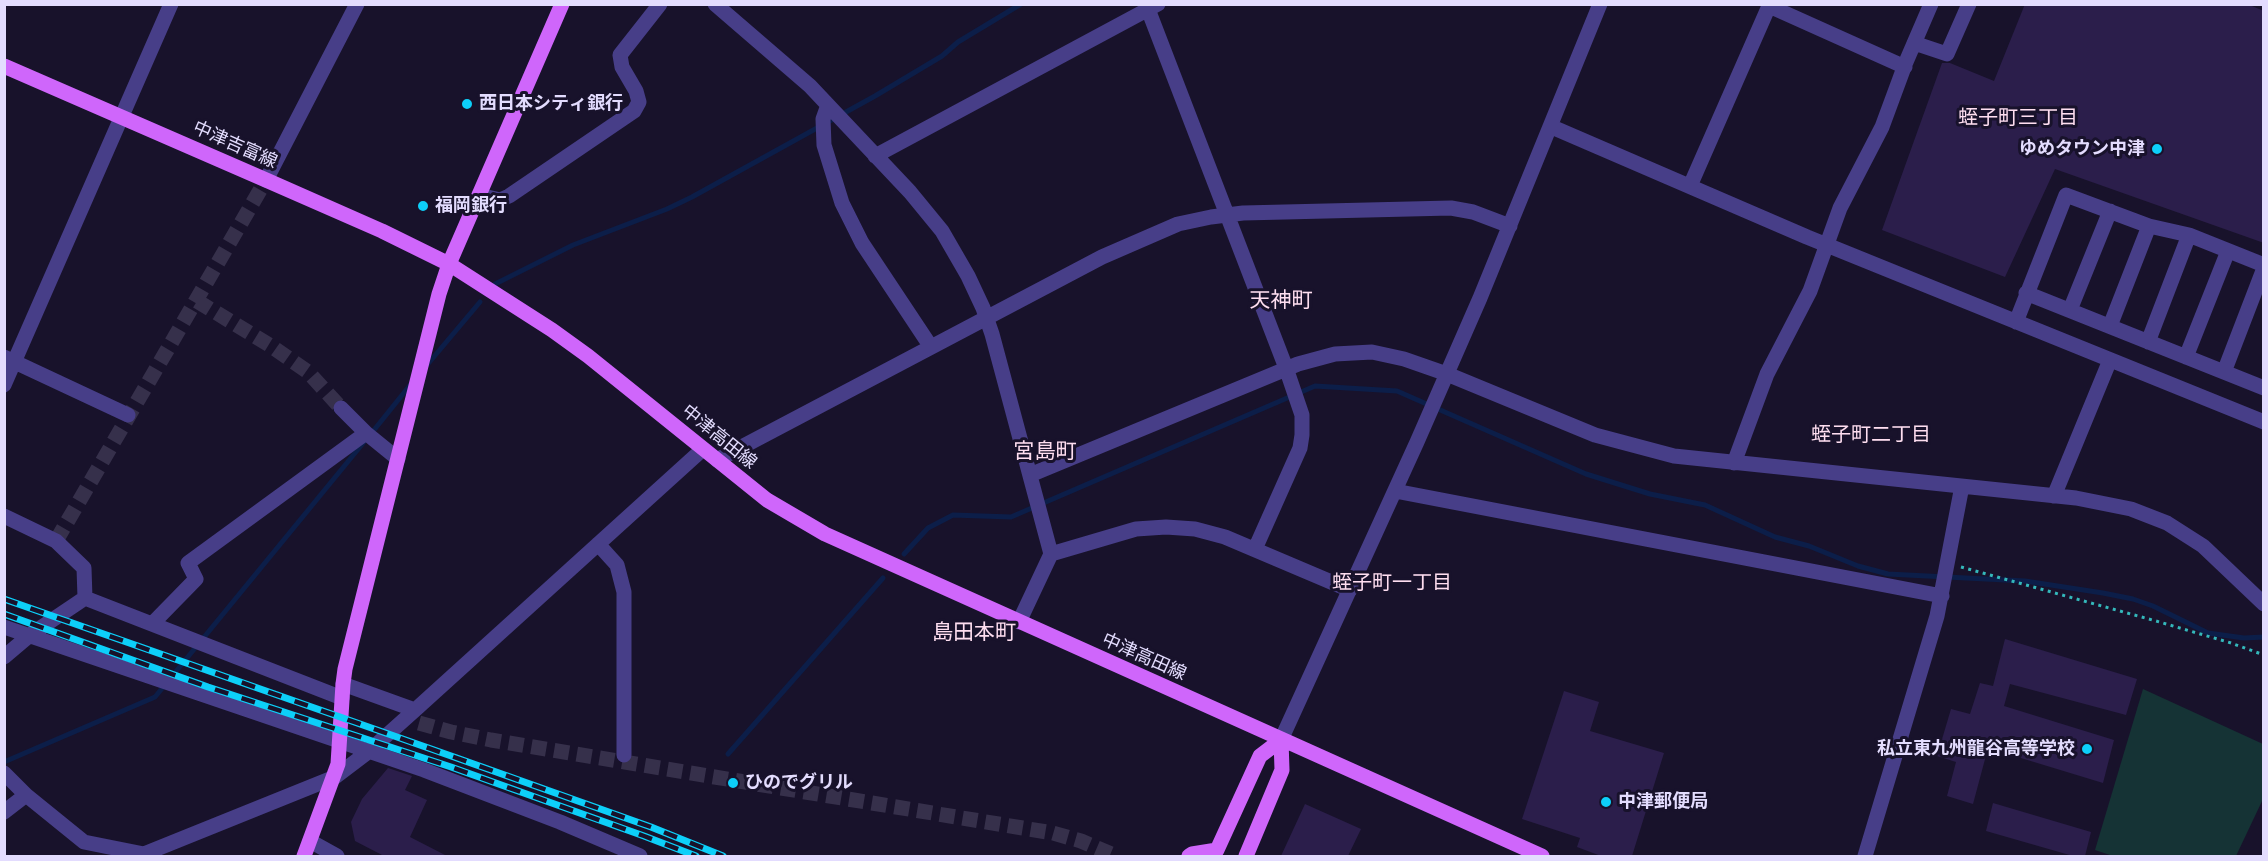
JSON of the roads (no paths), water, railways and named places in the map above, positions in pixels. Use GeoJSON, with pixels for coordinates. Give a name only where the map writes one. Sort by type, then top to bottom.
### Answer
{"type":"FeatureCollection","features":[{"type":"Feature","properties":{"kind":"main road"},"geometry":{"type":"LineString","coordinates":[[304,856],[335,777],[340,742],[342,691],[439,294],[449,264],[562,4]]}},
{"type":"Feature","properties":{"kind":"main road","name":"中津吉富線"},"geometry":{"type":"LineString","coordinates":[[4,66],[382,231],[449,264]]}},
{"type":"Feature","properties":{"kind":"main road","name":"中津高田線"},"geometry":{"type":"LineString","coordinates":[[449,264],[516,306],[588,356],[767,500],[808,525],[868,555],[1542,856]]}},
{"type":"Feature","properties":{"kind":"main road"},"geometry":{"type":"LineString","coordinates":[[1189,856],[1217,850],[1260,756],[1281,740]]}},
{"type":"Feature","properties":{"kind":"main road"},"geometry":{"type":"LineString","coordinates":[[1246,856],[1282,770],[1281,740]]}},
{"type":"Feature","properties":{"kind":"street"},"geometry":{"type":"LineString","coordinates":[[4,385],[10,359],[171,4]]}},
{"type":"Feature","properties":{"kind":"street"},"geometry":{"type":"LineString","coordinates":[[266,180],[357,4]]}},
{"type":"Feature","properties":{"kind":"street"},"geometry":{"type":"LineString","coordinates":[[479,195],[500,200],[509,196],[634,111],[639,102],[636,91],[622,67],[620,55],[660,4]]}},
{"type":"Feature","properties":{"kind":"street"},"geometry":{"type":"LineString","coordinates":[[715,4],[796,73],[922,205],[942,231],[968,276],[986,319],[1051,554],[1019,622]]}},
{"type":"Feature","properties":{"kind":"street"},"geometry":{"type":"LineString","coordinates":[[1281,740],[1448,374],[1552,127],[1600,4]]}},
{"type":"Feature","properties":{"kind":"street"},"geometry":{"type":"LineString","coordinates":[[1734,463],[1767,374],[1810,291],[1848,190],[1882,127],[1931,4]]}},
{"type":"Feature","properties":{"kind":"street"},"geometry":{"type":"LineString","coordinates":[[1914,43],[1947,54],[1969,4]]}},
{"type":"Feature","properties":{"kind":"street"},"geometry":{"type":"LineString","coordinates":[[875,156],[1151,6],[1302,415],[1302,435],[1296,458],[1255,549]]}},
{"type":"Feature","properties":{"kind":"street"},"geometry":{"type":"LineString","coordinates":[[1690,186],[1769,6],[1905,67]]}},
{"type":"Feature","properties":{"kind":"street"},"geometry":{"type":"LineString","coordinates":[[828,105],[822,125],[824,145],[842,203],[862,243],[932,347]]}},
{"type":"Feature","properties":{"kind":"street"},"geometry":{"type":"LineString","coordinates":[[1552,127],[1827,245],[2264,422]]}},
{"type":"Feature","properties":{"kind":"street"},"geometry":{"type":"LineString","coordinates":[[2016,321],[2066,195],[2149,226],[2189,235],[2264,266],[2224,372]]}},
{"type":"Feature","properties":{"kind":"street"},"geometry":{"type":"LineString","coordinates":[[717,460],[1136,241],[1178,224],[1227,214],[1451,208],[1473,212],[1510,226]]}},
{"type":"Feature","properties":{"kind":"street"},"geometry":{"type":"LineString","coordinates":[[2070,310],[2110,211]]}},
{"type":"Feature","properties":{"kind":"street"},"geometry":{"type":"LineString","coordinates":[[2110,326],[2149,226]]}},
{"type":"Feature","properties":{"kind":"street"},"geometry":{"type":"LineString","coordinates":[[2148,342],[2189,235]]}},
{"type":"Feature","properties":{"kind":"street"},"geometry":{"type":"LineString","coordinates":[[2186,357],[2228,251]]}},
{"type":"Feature","properties":{"kind":"street"},"geometry":{"type":"LineString","coordinates":[[2026,293],[2264,388]]}},
{"type":"Feature","properties":{"kind":"street"},"geometry":{"type":"LineString","coordinates":[[1030,475],[1286,369],[1335,354],[1372,352],[1404,359],[1448,374],[1595,435],[1674,456],[2115,504],[2167,523],[2185,534],[2211,553],[2264,604]]}},
{"type":"Feature","properties":{"kind":"street"},"geometry":{"type":"LineString","coordinates":[[10,359],[128,415]]}},
{"type":"Feature","properties":{"kind":"street"},"geometry":{"type":"LineString","coordinates":[[2055,496],[2110,360]]}},
{"type":"Feature","properties":{"kind":"street"},"geometry":{"type":"LineString","coordinates":[[341,408],[366,434],[398,459]]}},
{"type":"Feature","properties":{"kind":"street"},"geometry":{"type":"LineString","coordinates":[[153,623],[196,579],[188,563],[366,434]]}},
{"type":"Feature","properties":{"kind":"street"},"geometry":{"type":"LineString","coordinates":[[4,773],[26,795],[84,843],[144,854],[335,777],[368,752],[703,449]]}},
{"type":"Feature","properties":{"kind":"street"},"geometry":{"type":"LineString","coordinates":[[1865,856],[1943,593],[1962,486]]}},
{"type":"Feature","properties":{"kind":"street"},"geometry":{"type":"LineString","coordinates":[[1395,491],[1943,593]]}},
{"type":"Feature","properties":{"kind":"street"},"geometry":{"type":"LineString","coordinates":[[4,516],[56,541],[84,568],[85,598]]}},
{"type":"Feature","properties":{"kind":"street"},"geometry":{"type":"LineString","coordinates":[[1051,554],[1120,533],[1151,527],[1180,527],[1210,532],[1350,590]]}},
{"type":"Feature","properties":{"kind":"street"},"geometry":{"type":"LineString","coordinates":[[598,544],[615,560],[620,571],[624,592],[624,755]]}},
{"type":"Feature","properties":{"kind":"street"},"geometry":{"type":"LineString","coordinates":[[85,598],[342,691],[415,710]]}},
{"type":"Feature","properties":{"kind":"street"},"geometry":{"type":"LineString","coordinates":[[4,657],[30,635],[85,598]]}},
{"type":"Feature","properties":{"kind":"street"},"geometry":{"type":"LineString","coordinates":[[4,627],[474,789],[640,856]]}},
{"type":"Feature","properties":{"kind":"street"},"geometry":{"type":"LineString","coordinates":[[4,812],[26,795]]}},
{"type":"Feature","properties":{"kind":"street"},"geometry":{"type":"LineString","coordinates":[[310,841],[336,856]]}},
{"type":"Feature","properties":{"kind":"waterway"},"geometry":{"type":"LineString","coordinates":[[495,284],[573,245],[692,197],[875,96],[942,56],[958,42],[1021,4]]}},
{"type":"Feature","properties":{"kind":"waterway"},"geometry":{"type":"LineString","coordinates":[[427,365],[480,302]]}},
{"type":"Feature","properties":{"kind":"waterway"},"geometry":{"type":"LineString","coordinates":[[370,435],[411,384]]}},
{"type":"Feature","properties":{"kind":"waterway"},"geometry":{"type":"LineString","coordinates":[[904,554],[928,528],[953,515],[1011,517],[1315,386],[1397,391],[1586,474],[1650,494],[1705,505],[1775,537],[1809,546],[1858,566],[1888,574],[2025,581],[2103,593],[2153,606],[2208,633],[2244,638],[2264,637]]}},
{"type":"Feature","properties":{"kind":"waterway"},"geometry":{"type":"LineString","coordinates":[[4,762],[155,697],[364,442]]}},
{"type":"Feature","properties":{"kind":"waterway"},"geometry":{"type":"LineString","coordinates":[[728,754],[883,578]]}},
{"type":"Feature","properties":{"kind":"tunnel"},"geometry":{"type":"LineString","coordinates":[[56,541],[266,180]]}},
{"type":"Feature","properties":{"kind":"tunnel"},"geometry":{"type":"LineString","coordinates":[[197,301],[271,346],[308,372],[341,408]]}},
{"type":"Feature","properties":{"kind":"tunnel"},"geometry":{"type":"LineString","coordinates":[[419,723],[491,740],[1053,833],[1081,841],[1116,856]]}},
{"type":"Feature","properties":{"kind":"railway"},"geometry":{"type":"LineString","coordinates":[[4,599],[651,827],[723,856]]}},
{"type":"Feature","properties":{"kind":"railway"},"geometry":{"type":"LineString","coordinates":[[4,614],[208,687],[451,767],[696,856]]}},
{"type":"Feature","properties":{"kind":"place","name":"西日本シティ銀行"},"geometry":{"type":"Point","coordinates":[467,104]}},
{"type":"Feature","properties":{"kind":"place","name":"ゆめタウン中津"},"geometry":{"type":"Point","coordinates":[2157,149]}},
{"type":"Feature","properties":{"kind":"place","name":"福岡銀行"},"geometry":{"type":"Point","coordinates":[423,206]}},
{"type":"Feature","properties":{"kind":"place","name":"私立東九州龍谷高等学校"},"geometry":{"type":"Point","coordinates":[2087,749]}},
{"type":"Feature","properties":{"kind":"place","name":"ひのでグリル"},"geometry":{"type":"Point","coordinates":[733,783]}},
{"type":"Feature","properties":{"kind":"place","name":"中津郵便局"},"geometry":{"type":"Point","coordinates":[1606,802]}},
{"type":"Feature","properties":{"kind":"district","name":"蛭子町三丁目"},"geometry":{"type":"Point","coordinates":[2018,118]}},
{"type":"Feature","properties":{"kind":"district","name":"天神町"},"geometry":{"type":"Point","coordinates":[1281,301]}},
{"type":"Feature","properties":{"kind":"district","name":"蛭子町二丁目"},"geometry":{"type":"Point","coordinates":[1871,435]}},
{"type":"Feature","properties":{"kind":"district","name":"宮島町"},"geometry":{"type":"Point","coordinates":[1045,452]}},
{"type":"Feature","properties":{"kind":"district","name":"蛭子町一丁目"},"geometry":{"type":"Point","coordinates":[1392,583]}},
{"type":"Feature","properties":{"kind":"district","name":"島田本町"},"geometry":{"type":"Point","coordinates":[974,633]}}]}
